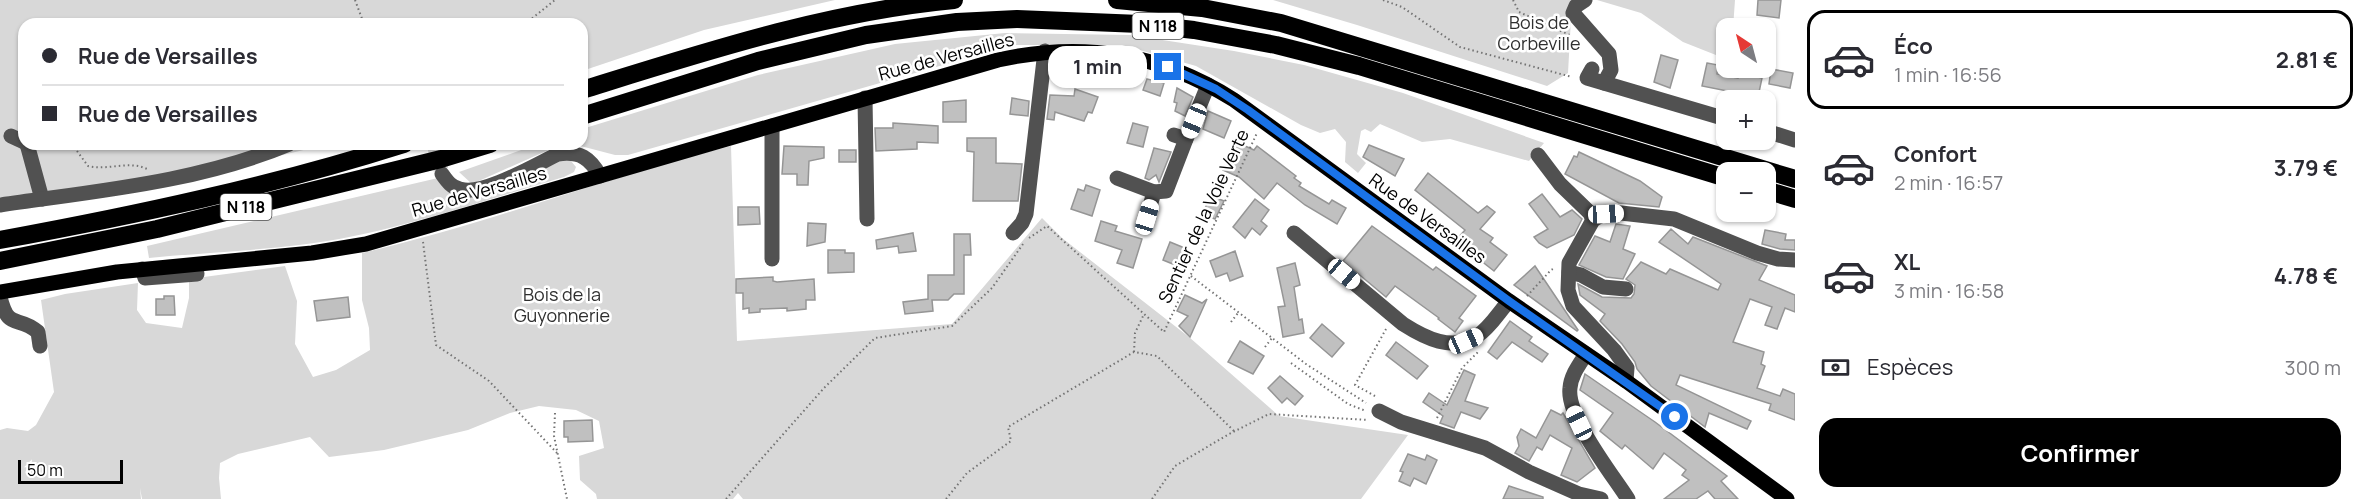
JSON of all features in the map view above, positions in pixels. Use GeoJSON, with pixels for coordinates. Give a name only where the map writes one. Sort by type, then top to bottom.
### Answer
{"type":"FeatureCollection","features":[{"type":"Feature","properties":{"kind":"highway"},"geometry":{"type":"LineString","coordinates":[[588,88],[755,37],[807,24],[954,0]]}},
{"type":"Feature","properties":{"kind":"highway","name":"N 118"},"geometry":{"type":"LineString","coordinates":[[1118,0],[1202,8],[1281,23],[1795,179]]}},
{"type":"Feature","properties":{"kind":"highway","name":"N 118"},"geometry":{"type":"LineString","coordinates":[[588,114],[758,61],[866,35],[957,22],[1017,20],[1140,24],[1194,30],[1276,45],[1359,66],[1716,175]]}},
{"type":"Feature","properties":{"kind":"highway","name":"N 118"},"geometry":{"type":"LineString","coordinates":[[0,240],[183,203],[336,165],[385,150]]}},
{"type":"Feature","properties":{"kind":"highway","name":"N 118"},"geometry":{"type":"LineString","coordinates":[[0,261],[157,230],[470,150]]}},
{"type":"Feature","properties":{"kind":"highway"},"geometry":{"type":"LineString","coordinates":[[1776,193],[1795,200]]}},
{"type":"Feature","properties":{"kind":"main road","name":"Rue de Versailles"},"geometry":{"type":"LineString","coordinates":[[0,292],[142,269],[312,253],[366,244],[988,63],[1045,51],[1075,50],[1120,54],[1168,67],[1208,85],[1263,120],[1509,301],[1626,381],[1787,499]]}},
{"type":"Feature","properties":{"kind":"street"},"geometry":{"type":"LineString","coordinates":[[1585,0],[1576,6],[1573,13],[1609,54],[1611,70],[1604,83]]}},
{"type":"Feature","properties":{"kind":"street"},"geometry":{"type":"LineString","coordinates":[[1013,233],[1022,224],[1026,214],[1045,51]]}},
{"type":"Feature","properties":{"kind":"street"},"geometry":{"type":"LineString","coordinates":[[1590,74],[1604,83],[1716,116]]}},
{"type":"Feature","properties":{"kind":"street"},"geometry":{"type":"LineString","coordinates":[[1117,178],[1154,192],[1166,190],[1180,137],[1208,85]]}},
{"type":"Feature","properties":{"kind":"street"},"geometry":{"type":"LineString","coordinates":[[865,98],[865,215],[867,219]]}},
{"type":"Feature","properties":{"kind":"street"},"geometry":{"type":"LineString","coordinates":[[772,126],[772,259]]}},
{"type":"Feature","properties":{"kind":"street"},"geometry":{"type":"LineString","coordinates":[[1776,134],[1795,140]]}},
{"type":"Feature","properties":{"kind":"street"},"geometry":{"type":"LineString","coordinates":[[24,150],[42,200]]}},
{"type":"Feature","properties":{"kind":"street"},"geometry":{"type":"LineString","coordinates":[[0,206],[153,182],[258,157],[275,150]]}},
{"type":"Feature","properties":{"kind":"street"},"geometry":{"type":"LineString","coordinates":[[442,174],[451,185],[461,190],[477,189],[558,154],[567,153],[585,158],[592,163],[600,176]]}},
{"type":"Feature","properties":{"kind":"street"},"geometry":{"type":"LineString","coordinates":[[1538,156],[1560,184],[1590,213],[1593,220]]}},
{"type":"Feature","properties":{"kind":"street"},"geometry":{"type":"LineString","coordinates":[[1147,217],[1154,192]]}},
{"type":"Feature","properties":{"kind":"street"},"geometry":{"type":"LineString","coordinates":[[1626,381],[1627,368],[1573,306],[1568,290],[1569,268],[1593,220],[1606,214],[1622,213],[1674,219],[1757,253],[1778,259],[1795,260]]}},
{"type":"Feature","properties":{"kind":"street"},"geometry":{"type":"LineString","coordinates":[[1294,233],[1394,316],[1422,336],[1442,342],[1458,343],[1478,336],[1509,301]]}},
{"type":"Feature","properties":{"kind":"street"},"geometry":{"type":"LineString","coordinates":[[1569,268],[1603,287],[1626,289]]}},
{"type":"Feature","properties":{"kind":"street"},"geometry":{"type":"LineString","coordinates":[[142,269],[145,278],[197,274]]}},
{"type":"Feature","properties":{"kind":"street"},"geometry":{"type":"LineString","coordinates":[[0,297],[4,314],[38,332],[40,346]]}},
{"type":"Feature","properties":{"kind":"street"},"geometry":{"type":"LineString","coordinates":[[1586,354],[1574,372],[1569,389],[1571,407],[1628,499]]}},
{"type":"Feature","properties":{"kind":"street"},"geometry":{"type":"LineString","coordinates":[[1376,410],[1401,422],[1485,448],[1529,472],[1579,494],[1601,499]]}},
{"type":"Feature","properties":{"kind":"path"},"geometry":{"type":"LineString","coordinates":[[355,0],[362,18]]}},
{"type":"Feature","properties":{"kind":"path"},"geometry":{"type":"LineString","coordinates":[[532,18],[555,0]]}},
{"type":"Feature","properties":{"kind":"path"},"geometry":{"type":"LineString","coordinates":[[1383,0],[1402,7],[1460,47],[1576,78],[1590,74]]}},
{"type":"Feature","properties":{"kind":"path"},"geometry":{"type":"LineString","coordinates":[[1513,0],[1519,12],[1571,34],[1576,39]]}},
{"type":"Feature","properties":{"kind":"path","name":"Sentier de la Voie Verte"},"geometry":{"type":"LineString","coordinates":[[1144,314],[1164,332],[1263,120]]}},
{"type":"Feature","properties":{"kind":"path"},"geometry":{"type":"LineString","coordinates":[[77,152],[88,166],[98,169],[136,165],[145,168],[153,182]]}},
{"type":"Feature","properties":{"kind":"path"},"geometry":{"type":"LineString","coordinates":[[726,499],[824,388],[875,338],[952,327],[992,288],[1023,244],[1047,226],[1144,314],[1135,333],[1134,352]]}},
{"type":"Feature","properties":{"kind":"path"},"geometry":{"type":"LineString","coordinates":[[422,228],[436,345],[489,381],[557,453]]}},
{"type":"Feature","properties":{"kind":"path"},"geometry":{"type":"LineString","coordinates":[[1527,296],[1551,270],[1569,268]]}},
{"type":"Feature","properties":{"kind":"path"},"geometry":{"type":"LineString","coordinates":[[1191,276],[1305,364],[1376,410]]}},
{"type":"Feature","properties":{"kind":"path"},"geometry":{"type":"LineString","coordinates":[[1232,322],[1238,313]]}},
{"type":"Feature","properties":{"kind":"path"},"geometry":{"type":"LineString","coordinates":[[1376,410],[1355,385],[1394,316]]}},
{"type":"Feature","properties":{"kind":"path"},"geometry":{"type":"LineString","coordinates":[[1265,347],[1272,339]]}},
{"type":"Feature","properties":{"kind":"path"},"geometry":{"type":"LineString","coordinates":[[1431,431],[1462,368],[1480,351]]}},
{"type":"Feature","properties":{"kind":"path"},"geometry":{"type":"LineString","coordinates":[[946,499],[967,473],[1011,441],[1008,427],[1134,352],[1157,356],[1234,431]]}},
{"type":"Feature","properties":{"kind":"path"},"geometry":{"type":"LineString","coordinates":[[1291,363],[1348,404],[1373,414],[1376,410]]}},
{"type":"Feature","properties":{"kind":"path"},"geometry":{"type":"LineString","coordinates":[[1152,499],[1175,466],[1234,431],[1269,414],[1376,410]]}},
{"type":"Feature","properties":{"kind":"path"},"geometry":{"type":"LineString","coordinates":[[555,412],[554,436],[567,499]]}},
{"type":"Feature","properties":{"kind":"green space"},"geometry":{"type":"Polygon","coordinates":[[[0,0],[835,0],[704,30],[588,69],[588,18],[18,18],[18,150],[304,150],[161,184],[7,199],[0,197],[0,0]]]}},
{"type":"Feature","properties":{"kind":"green space"},"geometry":{"type":"Polygon","coordinates":[[[1273,0],[1572,0],[1568,73],[1547,86],[1273,0]]]}},
{"type":"Feature","properties":{"kind":"green space","name":"Bois de Corbeville"},"geometry":{"type":"Polygon","coordinates":[[[1597,0],[1735,0],[1734,18],[1716,18],[1716,55],[1683,42],[1641,13],[1597,0]]]}},
{"type":"Feature","properties":{"kind":"green space"},"geometry":{"type":"Polygon","coordinates":[[[1005,33],[1130,35],[1234,51],[1304,65],[1403,93],[1544,143],[1529,161],[1450,139],[1422,142],[1380,124],[1371,132],[1365,129],[1361,131],[1357,154],[1366,163],[1358,173],[1345,162],[1346,142],[1335,129],[1320,133],[1301,125],[1196,66],[1122,45],[1013,45],[628,155],[615,155],[588,148],[588,127],[758,75],[895,44],[1005,33]]]}},
{"type":"Feature","properties":{"kind":"green space","name":"Bois de la Guyonnerie"},"geometry":{"type":"Polygon","coordinates":[[[731,146],[737,341],[952,324],[1042,218],[1062,238],[1189,337],[1279,416],[1408,435],[1361,499],[743,499],[738,493],[733,499],[597,499],[596,494],[580,480],[579,456],[604,448],[599,421],[576,410],[539,406],[510,413],[468,430],[384,450],[329,457],[310,437],[238,454],[220,463],[221,499],[142,499],[140,488],[141,499],[0,499],[0,430],[7,428],[28,431],[36,425],[54,392],[41,300],[138,283],[137,310],[146,323],[182,328],[189,298],[189,279],[285,266],[297,301],[295,344],[313,377],[336,370],[370,350],[369,328],[362,300],[362,253],[455,228],[731,146]]]}},
{"type":"Feature","properties":{"kind":"green space"},"geometry":{"type":"Polygon","coordinates":[[[521,150],[548,150],[472,184],[459,172],[521,150]]]}},
{"type":"Feature","properties":{"kind":"green space"},"geometry":{"type":"Polygon","coordinates":[[[560,160],[571,161],[576,167],[574,172],[466,207],[367,233],[299,245],[149,258],[147,246],[438,178],[455,195],[467,197],[493,189],[560,160]]]}},
{"type":"Feature","properties":{"kind":"building"},"geometry":{"type":"Polygon","coordinates":[[[1758,0],[1781,0],[1779,18],[1757,15],[1758,0]]]}},
{"type":"Feature","properties":{"kind":"building"},"geometry":{"type":"Polygon","coordinates":[[[1661,55],[1678,60],[1670,88],[1654,82],[1661,55]]]}},
{"type":"Feature","properties":{"kind":"building"},"geometry":{"type":"Polygon","coordinates":[[[1707,63],[1716,65],[1716,78],[1762,78],[1759,90],[1722,90],[1702,86],[1707,63]]]}},
{"type":"Feature","properties":{"kind":"building"},"geometry":{"type":"Polygon","coordinates":[[[1776,70],[1793,73],[1790,88],[1769,84],[1770,78],[1776,78],[1776,70]]]}},
{"type":"Feature","properties":{"kind":"building"},"geometry":{"type":"Polygon","coordinates":[[[1147,79],[1164,83],[1160,96],[1143,90],[1147,79]]]}},
{"type":"Feature","properties":{"kind":"building"},"geometry":{"type":"Polygon","coordinates":[[[1177,88],[1193,97],[1185,116],[1175,111],[1177,88]]]}},
{"type":"Feature","properties":{"kind":"building"},"geometry":{"type":"Polygon","coordinates":[[[1075,89],[1098,97],[1092,113],[1088,112],[1084,121],[1055,112],[1054,120],[1047,119],[1050,95],[1074,96],[1075,89]]]}},
{"type":"Feature","properties":{"kind":"building"},"geometry":{"type":"Polygon","coordinates":[[[1012,98],[1029,101],[1028,116],[1010,114],[1012,98]]]}},
{"type":"Feature","properties":{"kind":"building"},"geometry":{"type":"Polygon","coordinates":[[[966,100],[966,122],[943,122],[943,102],[966,100]]]}},
{"type":"Feature","properties":{"kind":"building"},"geometry":{"type":"Polygon","coordinates":[[[1208,111],[1231,121],[1224,138],[1203,129],[1208,111]]]}},
{"type":"Feature","properties":{"kind":"building"},"geometry":{"type":"Polygon","coordinates":[[[893,123],[938,126],[938,143],[917,142],[917,149],[876,151],[875,128],[893,128],[893,123]]]}},
{"type":"Feature","properties":{"kind":"building"},"geometry":{"type":"Polygon","coordinates":[[[1133,123],[1148,127],[1143,147],[1127,143],[1133,123]]]}},
{"type":"Feature","properties":{"kind":"building"},"geometry":{"type":"Polygon","coordinates":[[[967,138],[996,138],[996,163],[1022,164],[1018,201],[973,201],[974,152],[967,151],[967,138]]]}},
{"type":"Feature","properties":{"kind":"building"},"geometry":{"type":"Polygon","coordinates":[[[1236,142],[1254,150],[1257,146],[1296,176],[1294,178],[1301,183],[1299,186],[1329,204],[1332,200],[1346,208],[1337,224],[1305,205],[1277,183],[1264,199],[1239,177],[1223,170],[1236,142]]]}},
{"type":"Feature","properties":{"kind":"building"},"geometry":{"type":"Polygon","coordinates":[[[1369,145],[1404,159],[1395,176],[1363,157],[1369,145]]]}},
{"type":"Feature","properties":{"kind":"building"},"geometry":{"type":"Polygon","coordinates":[[[784,146],[824,147],[824,158],[809,161],[808,185],[797,185],[797,174],[782,174],[784,146]]]}},
{"type":"Feature","properties":{"kind":"building"},"geometry":{"type":"Polygon","coordinates":[[[1154,148],[1171,152],[1159,182],[1156,175],[1149,180],[1145,178],[1154,148]]]}},
{"type":"Feature","properties":{"kind":"building"},"geometry":{"type":"Polygon","coordinates":[[[839,150],[856,150],[856,162],[839,162],[839,150]]]}},
{"type":"Feature","properties":{"kind":"building"},"geometry":{"type":"Polygon","coordinates":[[[1579,152],[1640,181],[1662,197],[1659,207],[1619,203],[1565,174],[1574,156],[1577,157],[1579,152]]]}},
{"type":"Feature","properties":{"kind":"building"},"geometry":{"type":"Polygon","coordinates":[[[1428,173],[1478,213],[1487,206],[1495,212],[1480,229],[1493,238],[1490,242],[1507,255],[1494,271],[1480,260],[1482,258],[1457,239],[1465,230],[1415,190],[1428,173]]]}},
{"type":"Feature","properties":{"kind":"building"},"geometry":{"type":"Polygon","coordinates":[[[1086,185],[1100,190],[1092,216],[1071,209],[1078,189],[1084,191],[1086,185]]]}},
{"type":"Feature","properties":{"kind":"building"},"geometry":{"type":"Polygon","coordinates":[[[1542,194],[1560,217],[1572,210],[1582,219],[1574,235],[1547,248],[1534,237],[1548,229],[1529,204],[1542,194]]]}},
{"type":"Feature","properties":{"kind":"building"},"geometry":{"type":"Polygon","coordinates":[[[1211,196],[1224,201],[1215,219],[1202,214],[1211,196]]]}},
{"type":"Feature","properties":{"kind":"building"},"geometry":{"type":"Polygon","coordinates":[[[1255,199],[1269,210],[1261,221],[1267,226],[1260,235],[1252,228],[1245,238],[1233,227],[1255,199]]]}},
{"type":"Feature","properties":{"kind":"building"},"geometry":{"type":"Polygon","coordinates":[[[738,207],[759,207],[760,224],[738,225],[738,207]]]}},
{"type":"Feature","properties":{"kind":"building"},"geometry":{"type":"Polygon","coordinates":[[[1101,221],[1117,226],[1115,231],[1142,239],[1133,268],[1117,263],[1122,250],[1095,241],[1101,221]]]}},
{"type":"Feature","properties":{"kind":"building"},"geometry":{"type":"Polygon","coordinates":[[[808,223],[826,224],[825,242],[807,246],[808,223]]]}},
{"type":"Feature","properties":{"kind":"building"},"geometry":{"type":"Polygon","coordinates":[[[1616,224],[1630,226],[1623,249],[1635,254],[1623,279],[1606,277],[1579,265],[1595,236],[1610,242],[1616,224]]]}},
{"type":"Feature","properties":{"kind":"building"},"geometry":{"type":"Polygon","coordinates":[[[1372,226],[1433,270],[1436,267],[1476,296],[1459,318],[1463,321],[1455,332],[1395,286],[1386,297],[1343,261],[1372,226]]]}},
{"type":"Feature","properties":{"kind":"building"},"geometry":{"type":"Polygon","coordinates":[[[1671,229],[1688,244],[1693,237],[1767,266],[1759,280],[1795,295],[1795,312],[1785,308],[1777,329],[1765,325],[1772,307],[1750,299],[1733,342],[1764,352],[1761,364],[1765,366],[1757,388],[1780,396],[1783,389],[1795,394],[1795,420],[1769,410],[1771,404],[1680,375],[1676,385],[1751,421],[1747,429],[1709,413],[1705,427],[1651,386],[1637,369],[1635,362],[1622,344],[1600,321],[1605,314],[1580,295],[1578,284],[1602,297],[1631,298],[1635,285],[1626,279],[1641,262],[1666,274],[1670,269],[1718,290],[1721,284],[1659,242],[1671,229]]]}},
{"type":"Feature","properties":{"kind":"building"},"geometry":{"type":"Polygon","coordinates":[[[1765,230],[1786,234],[1785,240],[1795,240],[1795,250],[1762,244],[1765,230]]]}},
{"type":"Feature","properties":{"kind":"building"},"geometry":{"type":"Polygon","coordinates":[[[913,233],[916,251],[899,253],[898,246],[877,249],[876,240],[913,233]]]}},
{"type":"Feature","properties":{"kind":"building"},"geometry":{"type":"Polygon","coordinates":[[[954,234],[970,234],[971,255],[964,255],[964,294],[954,294],[948,300],[932,300],[933,311],[905,314],[903,302],[928,299],[928,275],[954,275],[954,234]]]}},
{"type":"Feature","properties":{"kind":"building"},"geometry":{"type":"Polygon","coordinates":[[[1170,242],[1187,249],[1180,267],[1163,260],[1170,242]]]}},
{"type":"Feature","properties":{"kind":"building"},"geometry":{"type":"Polygon","coordinates":[[[828,250],[845,250],[845,253],[854,253],[854,272],[828,273],[828,250]]]}},
{"type":"Feature","properties":{"kind":"building"},"geometry":{"type":"Polygon","coordinates":[[[1235,251],[1243,276],[1230,281],[1227,273],[1216,277],[1210,261],[1235,251]]]}},
{"type":"Feature","properties":{"kind":"building"},"geometry":{"type":"Polygon","coordinates":[[[1295,263],[1300,285],[1294,287],[1299,320],[1302,319],[1304,333],[1283,337],[1278,307],[1285,306],[1277,268],[1295,263]]]}},
{"type":"Feature","properties":{"kind":"building"},"geometry":{"type":"Polygon","coordinates":[[[1535,266],[1578,330],[1577,331],[1514,285],[1535,266]]]}},
{"type":"Feature","properties":{"kind":"building"},"geometry":{"type":"Polygon","coordinates":[[[773,277],[773,281],[777,282],[814,279],[815,300],[806,300],[806,309],[787,311],[787,308],[760,309],[760,312],[749,313],[749,308],[743,309],[743,293],[736,293],[736,279],[773,277]]]}},
{"type":"Feature","properties":{"kind":"building"},"geometry":{"type":"Polygon","coordinates":[[[1185,295],[1202,303],[1207,299],[1190,337],[1179,326],[1188,316],[1177,311],[1185,295]]]}},
{"type":"Feature","properties":{"kind":"building"},"geometry":{"type":"Polygon","coordinates":[[[164,296],[174,296],[175,315],[156,315],[156,299],[164,299],[164,296]]]}},
{"type":"Feature","properties":{"kind":"building"},"geometry":{"type":"Polygon","coordinates":[[[348,297],[350,317],[317,321],[314,301],[348,297]]]}},
{"type":"Feature","properties":{"kind":"building"},"geometry":{"type":"Polygon","coordinates":[[[1510,321],[1532,337],[1529,341],[1548,354],[1542,362],[1512,342],[1497,359],[1488,352],[1510,321]]]}},
{"type":"Feature","properties":{"kind":"building"},"geometry":{"type":"Polygon","coordinates":[[[1322,324],[1344,343],[1332,357],[1310,338],[1322,324]]]}},
{"type":"Feature","properties":{"kind":"building"},"geometry":{"type":"Polygon","coordinates":[[[1240,341],[1264,356],[1253,374],[1228,362],[1240,341]]]}},
{"type":"Feature","properties":{"kind":"building"},"geometry":{"type":"Polygon","coordinates":[[[1396,342],[1428,366],[1417,379],[1386,355],[1396,342]]]}},
{"type":"Feature","properties":{"kind":"building"},"geometry":{"type":"Polygon","coordinates":[[[1464,370],[1475,375],[1465,401],[1488,408],[1480,419],[1461,412],[1454,428],[1440,423],[1443,416],[1423,402],[1429,393],[1447,405],[1464,370]]]}},
{"type":"Feature","properties":{"kind":"building"},"geometry":{"type":"Polygon","coordinates":[[[1585,374],[1655,422],[1727,476],[1721,481],[1738,499],[1715,499],[1708,491],[1696,499],[1664,499],[1689,480],[1682,475],[1686,470],[1664,453],[1653,469],[1625,445],[1622,449],[1600,431],[1613,413],[1580,390],[1585,374]]]}},
{"type":"Feature","properties":{"kind":"building"},"geometry":{"type":"Polygon","coordinates":[[[1280,376],[1303,396],[1295,405],[1287,398],[1282,403],[1268,388],[1280,376]]]}},
{"type":"Feature","properties":{"kind":"building"},"geometry":{"type":"Polygon","coordinates":[[[1551,410],[1561,415],[1563,413],[1595,468],[1577,482],[1561,475],[1572,448],[1550,435],[1542,450],[1537,447],[1529,461],[1515,453],[1519,446],[1517,437],[1521,429],[1536,438],[1551,410]]]}},
{"type":"Feature","properties":{"kind":"building"},"geometry":{"type":"Polygon","coordinates":[[[592,420],[593,441],[568,442],[568,437],[564,437],[564,421],[592,420]]]}},
{"type":"Feature","properties":{"kind":"building"},"geometry":{"type":"Polygon","coordinates":[[[1408,454],[1425,460],[1427,455],[1437,460],[1426,484],[1414,478],[1410,486],[1399,481],[1403,472],[1400,471],[1408,454]]]}},
{"type":"Feature","properties":{"kind":"building"},"geometry":{"type":"Polygon","coordinates":[[[1509,486],[1543,497],[1543,499],[1503,499],[1509,486]]]}},
{"type":"Feature","properties":{"kind":"tunnel"},"geometry":{"type":"LineString","coordinates":[[436,150],[441,170]]}},
{"type":"Feature","properties":{"kind":"route"},"geometry":{"type":"LineString","coordinates":[[1168,67],[1192,76],[1248,110],[1509,301],[1675,417]]}}]}
